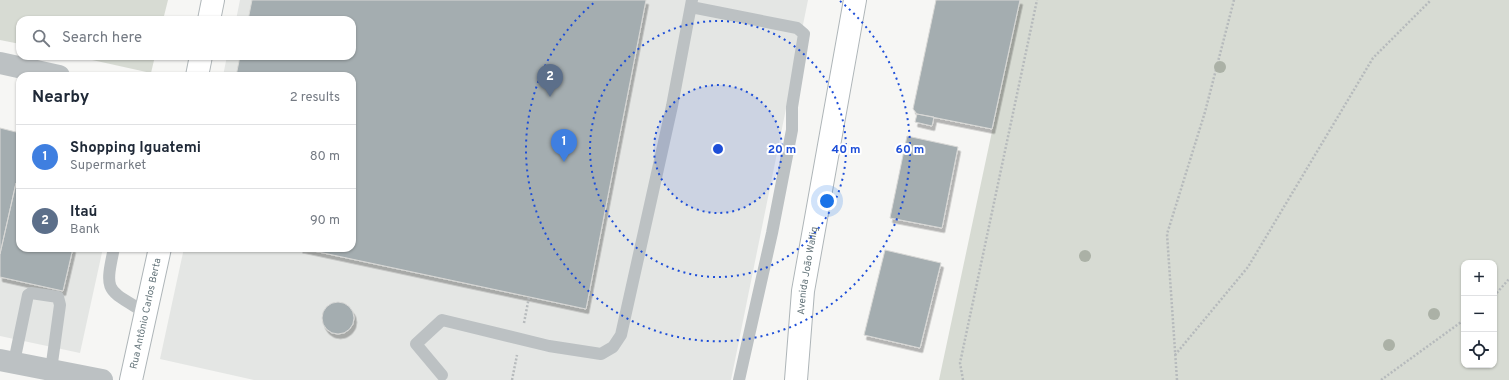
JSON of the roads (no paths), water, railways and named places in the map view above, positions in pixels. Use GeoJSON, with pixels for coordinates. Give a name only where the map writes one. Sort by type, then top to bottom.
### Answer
{"type":"FeatureCollection","features":[{"type":"Feature","properties":{"kind":"main road"},"geometry":{"type":"LineString","coordinates":[[210,16],[213,0]]}},
{"type":"Feature","properties":{"kind":"main road","name":"Avenida João Wallig"},"geometry":{"type":"LineString","coordinates":[[796,379],[803,291],[855,0]]}},
{"type":"Feature","properties":{"kind":"main road"},"geometry":{"type":"LineString","coordinates":[[197,72],[200,60]]}},
{"type":"Feature","properties":{"kind":"main road","name":"Rua Antônio Carlos Berta"},"geometry":{"type":"LineString","coordinates":[[131,380],[159,252]]}},
{"type":"Feature","properties":{"kind":"street"},"geometry":{"type":"LineString","coordinates":[[0,63],[41,72]]}},
{"type":"Feature","properties":{"kind":"street"},"geometry":{"type":"LineString","coordinates":[[7,361],[102,380]]}},
{"type":"Feature","properties":{"kind":"lane"},"geometry":{"type":"LineString","coordinates":[[442,375],[416,344],[442,320],[549,346],[601,354],[614,347],[621,335],[669,119],[692,3],[797,28],[804,34],[792,107],[792,130],[772,233],[739,380]]}},
{"type":"Feature","properties":{"kind":"lane"},"geometry":{"type":"LineString","coordinates":[[113,252],[108,277],[109,285],[116,295],[146,313]]}},
{"type":"Feature","properties":{"kind":"lane"},"geometry":{"type":"LineString","coordinates":[[7,361],[28,295],[31,292],[58,297],[60,305],[51,370]]}},
{"type":"Feature","properties":{"kind":"place","name":"Itaú"},"geometry":{"type":"Point","coordinates":[550,97]}},
{"type":"Feature","properties":{"kind":"place","name":"Shopping Iguatemi"},"geometry":{"type":"Point","coordinates":[564,162]}}]}
